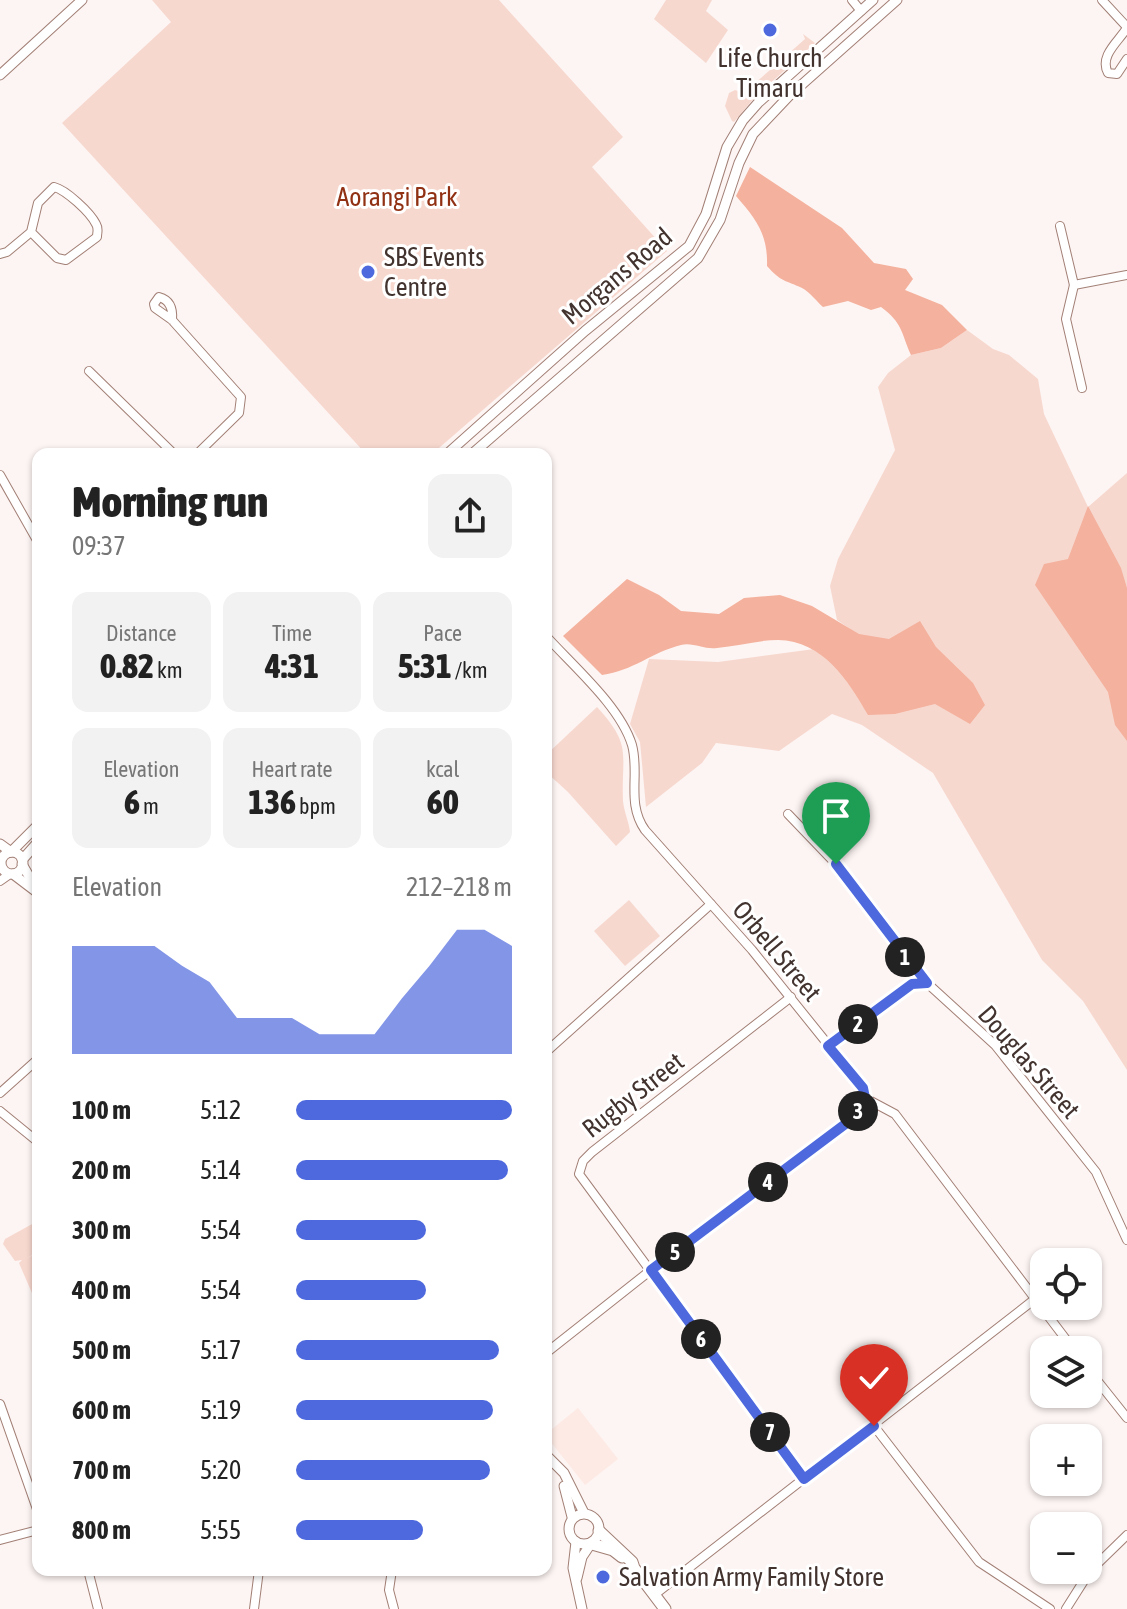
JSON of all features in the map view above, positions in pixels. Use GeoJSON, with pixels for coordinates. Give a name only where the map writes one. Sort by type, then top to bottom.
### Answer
{"type":"FeatureCollection","features":[{"type":"Feature","properties":{"kind":"main road"},"geometry":{"type":"LineString","coordinates":[[599,1531],[624,1553],[665,1609]]}},
{"type":"Feature","properties":{"kind":"main road"},"geometry":{"type":"LineString","coordinates":[[591,1544],[613,1550],[634,1568]]}},
{"type":"Feature","properties":{"kind":"street"},"geometry":{"type":"LineString","coordinates":[[0,75],[82,0]]}},
{"type":"Feature","properties":{"kind":"street"},"geometry":{"type":"LineString","coordinates":[[852,0],[861,11]]}},
{"type":"Feature","properties":{"kind":"street","name":"Morgans Road"},"geometry":{"type":"LineString","coordinates":[[454,448],[689,246],[703,223],[727,147],[743,120],[873,0]]}},
{"type":"Feature","properties":{"kind":"street"},"geometry":{"type":"LineString","coordinates":[[1102,0],[1127,28],[1106,57],[1104,67],[1108,73],[1117,74],[1127,59]]}},
{"type":"Feature","properties":{"kind":"street","name":"Morgans Road"},"geometry":{"type":"LineString","coordinates":[[479,448],[698,258],[720,220],[739,163],[753,134],[890,2]]}},
{"type":"Feature","properties":{"kind":"street"},"geometry":{"type":"LineString","coordinates":[[0,254],[7,252],[31,232],[38,203],[54,187],[64,189],[97,224],[98,233],[97,237],[66,260],[57,258],[31,232]]}},
{"type":"Feature","properties":{"kind":"street"},"geometry":{"type":"LineString","coordinates":[[1060,226],[1074,285],[1066,319],[1082,388]]}},
{"type":"Feature","properties":{"kind":"street"},"geometry":{"type":"LineString","coordinates":[[1074,285],[1127,275]]}},
{"type":"Feature","properties":{"kind":"street"},"geometry":{"type":"LineString","coordinates":[[172,320],[241,397],[239,413],[203,448]]}},
{"type":"Feature","properties":{"kind":"street"},"geometry":{"type":"LineString","coordinates":[[89,371],[168,448]]}},
{"type":"Feature","properties":{"kind":"street"},"geometry":{"type":"LineString","coordinates":[[509,398],[520,411]]}},
{"type":"Feature","properties":{"kind":"street"},"geometry":{"type":"LineString","coordinates":[[0,475],[32,531]]}},
{"type":"Feature","properties":{"kind":"street","name":"Orbell Street"},"geometry":{"type":"LineString","coordinates":[[552,643],[623,725],[633,748],[637,817],[645,830],[791,997],[863,1088],[865,1098],[895,1114],[1030,1292]]}},
{"type":"Feature","properties":{"kind":"street","name":"Douglas Street"},"geometry":{"type":"LineString","coordinates":[[788,814],[836,864],[927,983],[995,1045],[1096,1172],[1124,1221],[1127,1240]]}},
{"type":"Feature","properties":{"kind":"street"},"geometry":{"type":"LineString","coordinates":[[32,831],[4,855],[1,863],[32,889]]}},
{"type":"Feature","properties":{"kind":"street"},"geometry":{"type":"LineString","coordinates":[[0,844],[18,854],[32,881]]}},
{"type":"Feature","properties":{"kind":"street"},"geometry":{"type":"LineString","coordinates":[[0,881],[19,871],[32,850]]}},
{"type":"Feature","properties":{"kind":"street"},"geometry":{"type":"LineString","coordinates":[[552,1047],[711,904]]}},
{"type":"Feature","properties":{"kind":"street"},"geometry":{"type":"LineString","coordinates":[[828,1046],[912,984],[927,983]]}},
{"type":"Feature","properties":{"kind":"street","name":"Rugby Street"},"geometry":{"type":"LineString","coordinates":[[791,997],[583,1161],[579,1174],[804,1479]]}},
{"type":"Feature","properties":{"kind":"street"},"geometry":{"type":"LineString","coordinates":[[0,1093],[32,1064]]}},
{"type":"Feature","properties":{"kind":"street"},"geometry":{"type":"LineString","coordinates":[[552,1348],[856,1116],[865,1098]]}},
{"type":"Feature","properties":{"kind":"street"},"geometry":{"type":"LineString","coordinates":[[0,1111],[32,1137]]}},
{"type":"Feature","properties":{"kind":"street"},"geometry":{"type":"LineString","coordinates":[[654,1595],[1030,1303]]}},
{"type":"Feature","properties":{"kind":"street","name":"Orbell Street"},"geometry":{"type":"LineString","coordinates":[[1051,1320],[1063,1336]]}},
{"type":"Feature","properties":{"kind":"street"},"geometry":{"type":"LineString","coordinates":[[1102,1387],[1127,1418]]}},
{"type":"Feature","properties":{"kind":"street"},"geometry":{"type":"LineString","coordinates":[[0,1404],[32,1495]]}},
{"type":"Feature","properties":{"kind":"street"},"geometry":{"type":"LineString","coordinates":[[874,1426],[979,1562],[1050,1609]]}},
{"type":"Feature","properties":{"kind":"street"},"geometry":{"type":"LineString","coordinates":[[552,1462],[564,1473],[584,1513],[592,1517],[599,1531],[582,1557],[577,1578]]}},
{"type":"Feature","properties":{"kind":"street"},"geometry":{"type":"LineString","coordinates":[[557,1468],[572,1517],[569,1532],[576,1542],[573,1568],[582,1609]]}},
{"type":"Feature","properties":{"kind":"street"},"geometry":{"type":"LineString","coordinates":[[572,1517],[584,1513]]}},
{"type":"Feature","properties":{"kind":"street"},"geometry":{"type":"LineString","coordinates":[[0,1540],[32,1532]]}},
{"type":"Feature","properties":{"kind":"street"},"geometry":{"type":"LineString","coordinates":[[1066,1609],[1090,1571],[1127,1535]]}},
{"type":"Feature","properties":{"kind":"street"},"geometry":{"type":"LineString","coordinates":[[576,1542],[591,1544]]}},
{"type":"Feature","properties":{"kind":"street"},"geometry":{"type":"LineString","coordinates":[[90,1576],[98,1609]]}},
{"type":"Feature","properties":{"kind":"street"},"geometry":{"type":"LineString","coordinates":[[254,1609],[258,1576]]}},
{"type":"Feature","properties":{"kind":"street"},"geometry":{"type":"LineString","coordinates":[[391,1576],[389,1590],[394,1609]]}},
{"type":"Feature","properties":{"kind":"shaded area"},"geometry":{"type":"Polygon","coordinates":[[[750,167],[842,228],[874,263],[906,269],[913,279],[905,290],[942,305],[967,330],[941,348],[911,355],[898,323],[881,307],[871,310],[848,301],[823,307],[805,290],[776,275],[767,266],[759,228],[736,196],[750,167]]]}},
{"type":"Feature","properties":{"kind":"shaded area"},"geometry":{"type":"Polygon","coordinates":[[[1088,506],[1121,568],[1127,588],[1127,741],[1115,725],[1108,692],[1035,585],[1044,564],[1068,559],[1088,506]]]}},
{"type":"Feature","properties":{"kind":"shaded area"},"geometry":{"type":"Polygon","coordinates":[[[627,579],[659,595],[681,611],[719,614],[744,598],[780,595],[812,606],[859,634],[889,639],[920,621],[936,647],[973,683],[985,705],[970,724],[935,704],[895,714],[868,715],[843,676],[821,655],[794,642],[778,640],[712,648],[681,645],[623,670],[602,675],[563,636],[627,579]]]}},
{"type":"Feature","properties":{"kind":"shaded area"},"geometry":{"type":"Polygon","coordinates":[[[578,1408],[618,1459],[585,1485],[552,1444],[552,1429],[578,1408]]]}},
{"type":"Feature","properties":{"kind":"green space","name":"Aorangi Park"},"geometry":{"type":"Polygon","coordinates":[[[152,0],[499,0],[623,137],[592,167],[667,251],[439,448],[360,448],[62,123],[171,22],[152,0]]]}},
{"type":"Feature","properties":{"kind":"green space"},"geometry":{"type":"Polygon","coordinates":[[[666,0],[712,0],[706,11],[728,30],[706,63],[654,19],[666,0]]]}},
{"type":"Feature","properties":{"kind":"green space"},"geometry":{"type":"Polygon","coordinates":[[[803,34],[815,43],[732,121],[725,106],[729,93],[735,90],[744,93],[805,39],[803,34]]]}},
{"type":"Feature","properties":{"kind":"green space"},"geometry":{"type":"Polygon","coordinates":[[[967,330],[993,349],[1009,355],[1038,379],[1044,414],[1088,507],[1127,473],[1127,1070],[1083,1001],[1042,960],[933,773],[862,725],[832,714],[779,751],[716,743],[702,763],[646,807],[640,742],[630,724],[649,659],[718,662],[829,647],[850,629],[837,620],[830,586],[838,559],[895,450],[878,387],[888,373],[911,355],[941,348],[967,330]]]}},
{"type":"Feature","properties":{"kind":"green space"},"geometry":{"type":"Polygon","coordinates":[[[597,707],[616,732],[623,751],[623,801],[630,832],[616,846],[552,777],[552,749],[597,707]]]}},
{"type":"Feature","properties":{"kind":"green space"},"geometry":{"type":"Polygon","coordinates":[[[629,900],[660,936],[625,966],[594,931],[629,900]]]}},
{"type":"Feature","properties":{"kind":"green space"},"geometry":{"type":"Polygon","coordinates":[[[32,1224],[32,1255],[27,1258],[32,1256],[32,1293],[19,1263],[22,1260],[15,1261],[3,1244],[5,1239],[32,1224]]]}},
{"type":"Feature","properties":{"kind":"place","name":"Life Church Timaru"},"geometry":{"type":"Point","coordinates":[770,30]}},
{"type":"Feature","properties":{"kind":"place","name":"SBS Events Centre"},"geometry":{"type":"Point","coordinates":[368,272]}},
{"type":"Feature","properties":{"kind":"place","name":"Salvation Army Family Store"},"geometry":{"type":"Point","coordinates":[603,1577]}},
{"type":"Feature","properties":{"kind":"route"},"geometry":{"type":"LineString","coordinates":[[836,864],[927,983],[912,984],[828,1046],[863,1088],[865,1098],[856,1116],[651,1270],[804,1479],[874,1426]]}}]}
